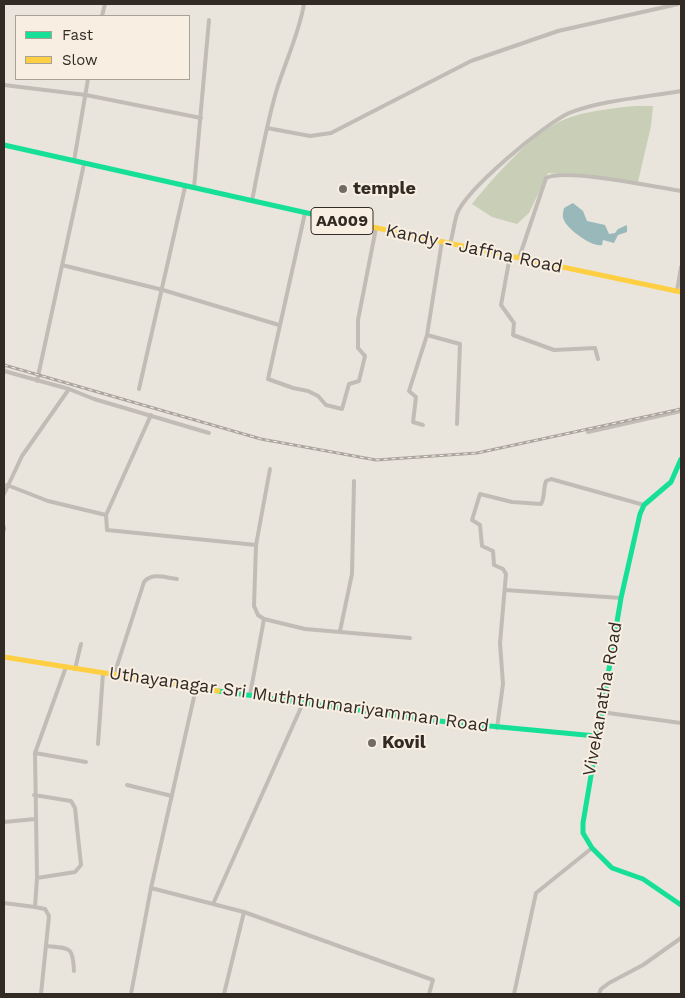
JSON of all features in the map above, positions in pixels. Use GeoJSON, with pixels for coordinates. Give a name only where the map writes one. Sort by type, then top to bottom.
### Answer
{"type":"FeatureCollection","features":[{"type":"Feature","properties":{"kind":"main road","name":"Kandy - Jaffna Road"},"geometry":{"type":"LineString","coordinates":[[4,145],[305,213],[679,292]]}},
{"type":"Feature","properties":{"kind":"main road"},"geometry":{"type":"LineString","coordinates":[[644,506],[671,482],[681,459]]}},
{"type":"Feature","properties":{"kind":"main road","name":"Vivekanatha Road"},"geometry":{"type":"LineString","coordinates":[[644,506],[640,514],[620,598],[582,823],[584,833],[592,848],[612,868],[643,879],[681,905]]}},
{"type":"Feature","properties":{"kind":"main road","name":"Uthayanagar Sri Muththumariyamman Road"},"geometry":{"type":"LineString","coordinates":[[4,657],[303,703],[497,728],[596,736]]}},
{"type":"Feature","properties":{"kind":"street"},"geometry":{"type":"LineString","coordinates":[[252,201],[267,128],[288,57],[300,26],[304,4]]}},
{"type":"Feature","properties":{"kind":"street"},"geometry":{"type":"LineString","coordinates":[[267,128],[310,136],[331,133],[471,61],[558,31],[678,4]]}},
{"type":"Feature","properties":{"kind":"street"},"geometry":{"type":"LineString","coordinates":[[194,188],[209,20]]}},
{"type":"Feature","properties":{"kind":"street"},"geometry":{"type":"LineString","coordinates":[[74,161],[88,80]]}},
{"type":"Feature","properties":{"kind":"street"},"geometry":{"type":"LineString","coordinates":[[4,85],[86,95],[201,118]]}},
{"type":"Feature","properties":{"kind":"street"},"geometry":{"type":"LineString","coordinates":[[450,244],[457,213],[474,190],[552,122],[570,113],[681,91]]}},
{"type":"Feature","properties":{"kind":"street"},"geometry":{"type":"LineString","coordinates":[[37,381],[84,163]]}},
{"type":"Feature","properties":{"kind":"street"},"geometry":{"type":"LineString","coordinates":[[519,258],[546,178],[551,175],[580,176],[681,190]]}},
{"type":"Feature","properties":{"kind":"street"},"geometry":{"type":"LineString","coordinates":[[139,389],[163,290],[185,186]]}},
{"type":"Feature","properties":{"kind":"street"},"geometry":{"type":"LineString","coordinates":[[305,213],[268,379],[308,391],[318,396],[326,405],[342,409],[348,384],[359,381],[365,356],[358,348],[358,320],[376,228]]}},
{"type":"Feature","properties":{"kind":"street"},"geometry":{"type":"LineString","coordinates":[[423,425],[413,422],[416,397],[409,390],[426,335],[442,241]]}},
{"type":"Feature","properties":{"kind":"street"},"geometry":{"type":"LineString","coordinates":[[510,256],[501,305],[514,323],[513,335],[554,350],[595,348],[598,359]]}},
{"type":"Feature","properties":{"kind":"street"},"geometry":{"type":"LineString","coordinates":[[62,265],[163,290],[280,326]]}},
{"type":"Feature","properties":{"kind":"street"},"geometry":{"type":"LineString","coordinates":[[679,292],[681,267]]}},
{"type":"Feature","properties":{"kind":"street"},"geometry":{"type":"LineString","coordinates":[[426,335],[460,344],[458,424]]}},
{"type":"Feature","properties":{"kind":"street"},"geometry":{"type":"LineString","coordinates":[[4,371],[69,389],[94,399],[209,433]]}},
{"type":"Feature","properties":{"kind":"street"},"geometry":{"type":"LineString","coordinates":[[4,494],[22,456],[69,389]]}},
{"type":"Feature","properties":{"kind":"street"},"geometry":{"type":"LineString","coordinates":[[588,432],[681,411]]}},
{"type":"Feature","properties":{"kind":"street"},"geometry":{"type":"LineString","coordinates":[[151,415],[106,515],[105,526],[112,532],[256,545]]}},
{"type":"Feature","properties":{"kind":"street"},"geometry":{"type":"LineString","coordinates":[[270,469],[256,545],[254,606],[258,615],[264,619],[305,629],[410,638]]}},
{"type":"Feature","properties":{"kind":"street"},"geometry":{"type":"LineString","coordinates":[[497,728],[503,684],[500,643],[505,570],[494,565],[494,551],[482,546],[480,525],[472,520],[480,494],[512,502],[541,504],[544,500],[543,488],[546,481],[551,479],[644,506]]}},
{"type":"Feature","properties":{"kind":"street"},"geometry":{"type":"LineString","coordinates":[[340,631],[352,574],[354,481]]}},
{"type":"Feature","properties":{"kind":"street"},"geometry":{"type":"LineString","coordinates":[[8,485],[48,501],[106,515]]}},
{"type":"Feature","properties":{"kind":"street"},"geometry":{"type":"LineString","coordinates":[[114,675],[144,582],[148,577],[154,576],[177,579]]}},
{"type":"Feature","properties":{"kind":"street"},"geometry":{"type":"LineString","coordinates":[[505,590],[620,598]]}},
{"type":"Feature","properties":{"kind":"street"},"geometry":{"type":"LineString","coordinates":[[250,695],[264,619]]}},
{"type":"Feature","properties":{"kind":"street"},"geometry":{"type":"LineString","coordinates":[[75,669],[81,644]]}},
{"type":"Feature","properties":{"kind":"street"},"geometry":{"type":"LineString","coordinates":[[35,907],[37,878],[34,795],[35,753],[66,668]]}},
{"type":"Feature","properties":{"kind":"street"},"geometry":{"type":"LineString","coordinates":[[98,744],[103,673]]}},
{"type":"Feature","properties":{"kind":"street"},"geometry":{"type":"LineString","coordinates":[[132,994],[151,888],[196,688]]}},
{"type":"Feature","properties":{"kind":"street"},"geometry":{"type":"LineString","coordinates":[[213,904],[303,703]]}},
{"type":"Feature","properties":{"kind":"street"},"geometry":{"type":"LineString","coordinates":[[601,712],[681,723]]}},
{"type":"Feature","properties":{"kind":"street"},"geometry":{"type":"LineString","coordinates":[[35,753],[86,762]]}},
{"type":"Feature","properties":{"kind":"street"},"geometry":{"type":"LineString","coordinates":[[127,785],[172,796]]}},
{"type":"Feature","properties":{"kind":"street"},"geometry":{"type":"LineString","coordinates":[[34,795],[71,801],[75,808],[81,864],[75,872],[37,878]]}},
{"type":"Feature","properties":{"kind":"street"},"geometry":{"type":"LineString","coordinates":[[4,822],[35,819]]}},
{"type":"Feature","properties":{"kind":"street"},"geometry":{"type":"LineString","coordinates":[[514,994],[536,894],[592,848]]}},
{"type":"Feature","properties":{"kind":"street"},"geometry":{"type":"LineString","coordinates":[[151,888],[244,912],[433,980],[429,994]]}},
{"type":"Feature","properties":{"kind":"street"},"geometry":{"type":"LineString","coordinates":[[4,904],[45,909],[49,916],[41,994]]}},
{"type":"Feature","properties":{"kind":"street"},"geometry":{"type":"LineString","coordinates":[[224,994],[244,912]]}},
{"type":"Feature","properties":{"kind":"street"},"geometry":{"type":"LineString","coordinates":[[599,994],[601,989],[609,983],[644,965],[681,938]]}},
{"type":"Feature","properties":{"kind":"street"},"geometry":{"type":"LineString","coordinates":[[46,946],[70,950],[73,954],[74,971]]}},
{"type":"Feature","properties":{"kind":"green space"},"geometry":{"type":"Polygon","coordinates":[[[636,106],[653,106],[651,126],[638,182],[548,173],[529,213],[517,224],[492,217],[472,204],[514,157],[538,135],[551,127],[580,114],[636,106]]]}},
{"type":"Feature","properties":{"kind":"water"},"geometry":{"type":"Polygon","coordinates":[[[573,203],[583,211],[587,221],[605,225],[609,234],[615,233],[618,229],[627,225],[627,232],[618,235],[614,243],[603,240],[602,245],[598,245],[587,241],[570,228],[563,219],[564,208],[573,203]]]}},
{"type":"Feature","properties":{"kind":"railway"},"geometry":{"type":"LineString","coordinates":[[4,365],[261,439],[376,460],[477,453],[681,409]]}},
{"type":"Feature","properties":{"kind":"traffic: fast"},"geometry":{"type":"LineString","coordinates":[[4,145],[325,217]]}},
{"type":"Feature","properties":{"kind":"traffic: fast"},"geometry":{"type":"LineString","coordinates":[[681,459],[671,482],[644,505],[640,514],[621,598],[583,823],[583,833],[592,848],[612,868],[643,879],[681,905]]}},
{"type":"Feature","properties":{"kind":"traffic: fast"},"geometry":{"type":"LineString","coordinates":[[218,691],[447,722],[596,736]]}},
{"type":"Feature","properties":{"kind":"traffic: slow"},"geometry":{"type":"LineString","coordinates":[[325,217],[681,292]]}},
{"type":"Feature","properties":{"kind":"traffic: slow"},"geometry":{"type":"LineString","coordinates":[[4,657],[218,691]]}},
{"type":"Feature","properties":{"kind":"place","name":"temple"},"geometry":{"type":"Point","coordinates":[343,189]}},
{"type":"Feature","properties":{"kind":"place","name":"Kovil"},"geometry":{"type":"Point","coordinates":[372,743]}}]}
